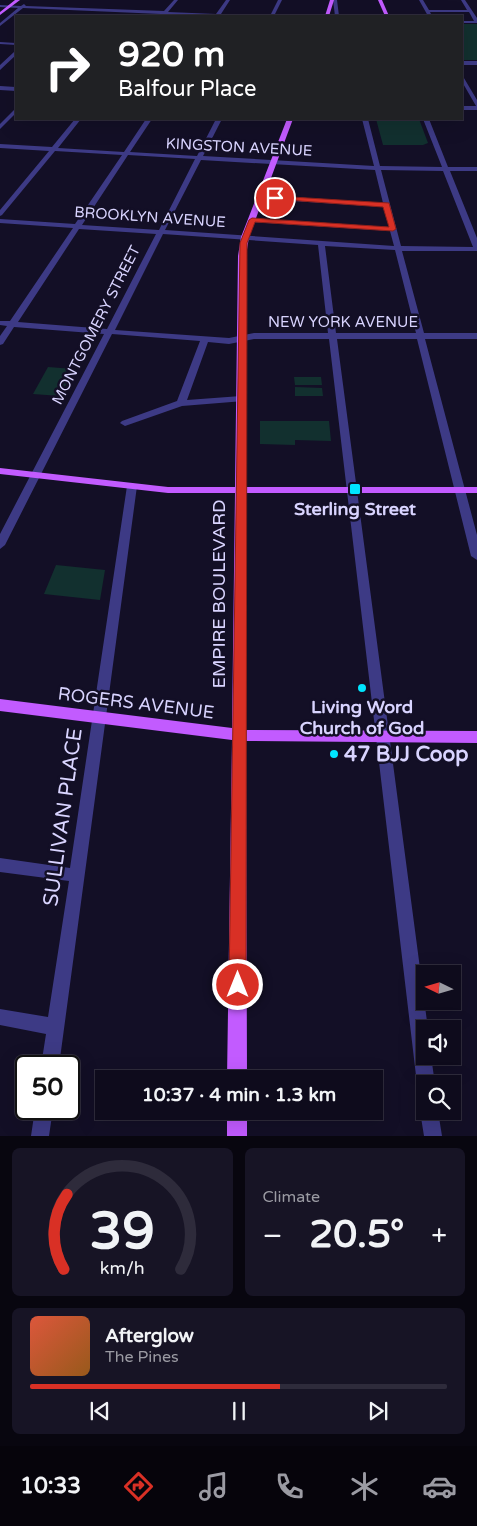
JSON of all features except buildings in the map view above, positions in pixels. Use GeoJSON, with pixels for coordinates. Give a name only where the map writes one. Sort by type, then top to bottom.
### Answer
{"type":"FeatureCollection","features":[{"type":"Feature","properties":{"kind":"main road"},"geometry":{"type":"LineString","coordinates":[[0,14],[18,0]]}},
{"type":"Feature","properties":{"kind":"main road"},"geometry":{"type":"LineString","coordinates":[[327,15],[333,0]]}},
{"type":"Feature","properties":{"kind":"main road"},"geometry":{"type":"LineString","coordinates":[[379,2],[386,15]]}},
{"type":"Feature","properties":{"kind":"main road","name":"EMPIRE BOULEVARD"},"geometry":{"type":"LineString","coordinates":[[237,1070],[242,256],[245,237],[262,197],[290,120]]}},
{"type":"Feature","properties":{"kind":"main road"},"geometry":{"type":"LineString","coordinates":[[0,471],[168,490],[477,490]]}},
{"type":"Feature","properties":{"kind":"main road","name":"ROGERS AVENUE"},"geometry":{"type":"LineString","coordinates":[[0,705],[258,737],[477,737]]}},
{"type":"Feature","properties":{"kind":"main road"},"geometry":{"type":"LineString","coordinates":[[237,1120],[237,1136]]}},
{"type":"Feature","properties":{"kind":"street"},"geometry":{"type":"LineString","coordinates":[[0,5],[6,0]]}},
{"type":"Feature","properties":{"kind":"street"},"geometry":{"type":"LineString","coordinates":[[0,25],[31,0]]}},
{"type":"Feature","properties":{"kind":"street"},"geometry":{"type":"LineString","coordinates":[[0,5],[164,15],[176,0]]}},
{"type":"Feature","properties":{"kind":"street"},"geometry":{"type":"LineString","coordinates":[[219,15],[228,0]]}},
{"type":"Feature","properties":{"kind":"street"},"geometry":{"type":"LineString","coordinates":[[272,15],[280,0]]}},
{"type":"Feature","properties":{"kind":"street"},"geometry":{"type":"LineString","coordinates":[[333,0],[337,15]]}},
{"type":"Feature","properties":{"kind":"street"},"geometry":{"type":"LineString","coordinates":[[421,0],[430,15]]}},
{"type":"Feature","properties":{"kind":"street"},"geometry":{"type":"LineString","coordinates":[[462,0],[477,22]]}},
{"type":"Feature","properties":{"kind":"street"},"geometry":{"type":"LineString","coordinates":[[59,15],[71,4]]}},
{"type":"Feature","properties":{"kind":"street"},"geometry":{"type":"LineString","coordinates":[[108,15],[118,5]]}},
{"type":"Feature","properties":{"kind":"street"},"geometry":{"type":"LineString","coordinates":[[427,10],[469,11]]}},
{"type":"Feature","properties":{"kind":"street"},"geometry":{"type":"LineString","coordinates":[[463,22],[477,22]]}},
{"type":"Feature","properties":{"kind":"street"},"geometry":{"type":"LineString","coordinates":[[0,43],[15,44]]}},
{"type":"Feature","properties":{"kind":"street"},"geometry":{"type":"LineString","coordinates":[[0,68],[15,54]]}},
{"type":"Feature","properties":{"kind":"street"},"geometry":{"type":"LineString","coordinates":[[463,63],[477,63]]}},
{"type":"Feature","properties":{"kind":"street"},"geometry":{"type":"LineString","coordinates":[[463,78],[477,106],[463,108]]}},
{"type":"Feature","properties":{"kind":"street"},"geometry":{"type":"LineString","coordinates":[[0,88],[15,89]]}},
{"type":"Feature","properties":{"kind":"street"},"geometry":{"type":"LineString","coordinates":[[0,126],[15,111]]}},
{"type":"Feature","properties":{"kind":"street"},"geometry":{"type":"LineString","coordinates":[[0,214],[77,120]]}},
{"type":"Feature","properties":{"kind":"street"},"geometry":{"type":"LineString","coordinates":[[0,342],[148,120]]}},
{"type":"Feature","properties":{"kind":"street","name":"MONTGOMERY STREET"},"geometry":{"type":"LineString","coordinates":[[0,545],[218,120]]}},
{"type":"Feature","properties":{"kind":"street"},"geometry":{"type":"LineString","coordinates":[[365,120],[477,556]]}},
{"type":"Feature","properties":{"kind":"street"},"geometry":{"type":"LineString","coordinates":[[426,120],[477,248]]}},
{"type":"Feature","properties":{"kind":"street","name":"KINGSTON AVENUE"},"geometry":{"type":"LineString","coordinates":[[0,146],[378,168],[477,169]]}},
{"type":"Feature","properties":{"kind":"street"},"geometry":{"type":"LineString","coordinates":[[262,197],[386,205]]}},
{"type":"Feature","properties":{"kind":"street"},"geometry":{"type":"LineString","coordinates":[[252,220],[393,229]]}},
{"type":"Feature","properties":{"kind":"street","name":"BROOKLYN AVENUE"},"geometry":{"type":"LineString","coordinates":[[0,221],[398,248],[477,248]]}},
{"type":"Feature","properties":{"kind":"street"},"geometry":{"type":"LineString","coordinates":[[321,243],[425,1075]]}},
{"type":"Feature","properties":{"kind":"street","name":"NEW YORK AVENUE"},"geometry":{"type":"LineString","coordinates":[[0,323],[229,340],[254,336],[477,336]]}},
{"type":"Feature","properties":{"kind":"street"},"geometry":{"type":"LineString","coordinates":[[181,403],[205,339]]}},
{"type":"Feature","properties":{"kind":"street"},"geometry":{"type":"LineString","coordinates":[[125,423],[181,403],[241,399]]}},
{"type":"Feature","properties":{"kind":"street","name":"SULLIVAN PLACE"},"geometry":{"type":"LineString","coordinates":[[52,1055],[132,486]]}},
{"type":"Feature","properties":{"kind":"street"},"geometry":{"type":"LineString","coordinates":[[0,865],[78,876]]}},
{"type":"Feature","properties":{"kind":"street"},"geometry":{"type":"LineString","coordinates":[[0,1017],[56,1027]]}},
{"type":"Feature","properties":{"kind":"street"},"geometry":{"type":"LineString","coordinates":[[40,1136],[42,1120]]}},
{"type":"Feature","properties":{"kind":"street"},"geometry":{"type":"LineString","coordinates":[[431,1120],[433,1136]]}},
{"type":"Feature","properties":{"kind":"green space"},"geometry":{"type":"Polygon","coordinates":[[[463,24],[477,24],[477,60],[463,60],[463,24]]]}},
{"type":"Feature","properties":{"kind":"green space"},"geometry":{"type":"Polygon","coordinates":[[[376,120],[419,120],[428,143],[423,145],[383,145],[376,120]]]}},
{"type":"Feature","properties":{"kind":"green space"},"geometry":{"type":"Polygon","coordinates":[[[48,367],[74,369],[60,396],[33,394],[48,367]]]}},
{"type":"Feature","properties":{"kind":"green space"},"geometry":{"type":"Polygon","coordinates":[[[294,377],[321,377],[322,385],[295,385],[294,377]]]}},
{"type":"Feature","properties":{"kind":"green space"},"geometry":{"type":"Polygon","coordinates":[[[295,387],[322,388],[323,396],[295,396],[295,387]]]}},
{"type":"Feature","properties":{"kind":"green space"},"geometry":{"type":"Polygon","coordinates":[[[260,421],[329,421],[331,441],[295,440],[295,445],[260,444],[260,421]]]}},
{"type":"Feature","properties":{"kind":"green space"},"geometry":{"type":"Polygon","coordinates":[[[56,565],[105,570],[100,600],[44,594],[56,565]]]}},
{"type":"Feature","properties":{"kind":"place","name":"Sterling Street"},"geometry":{"type":"Point","coordinates":[355,489]}},
{"type":"Feature","properties":{"kind":"place","name":"Living Word Church of God"},"geometry":{"type":"Point","coordinates":[362,688]}},
{"type":"Feature","properties":{"kind":"place","name":"47 BJJ Coop"},"geometry":{"type":"Point","coordinates":[334,754]}},
{"type":"Feature","properties":{"kind":"route"},"geometry":{"type":"LineString","coordinates":[[238,985],[242,256],[245,237],[252,220],[393,229],[386,205],[275,198]]}}]}
